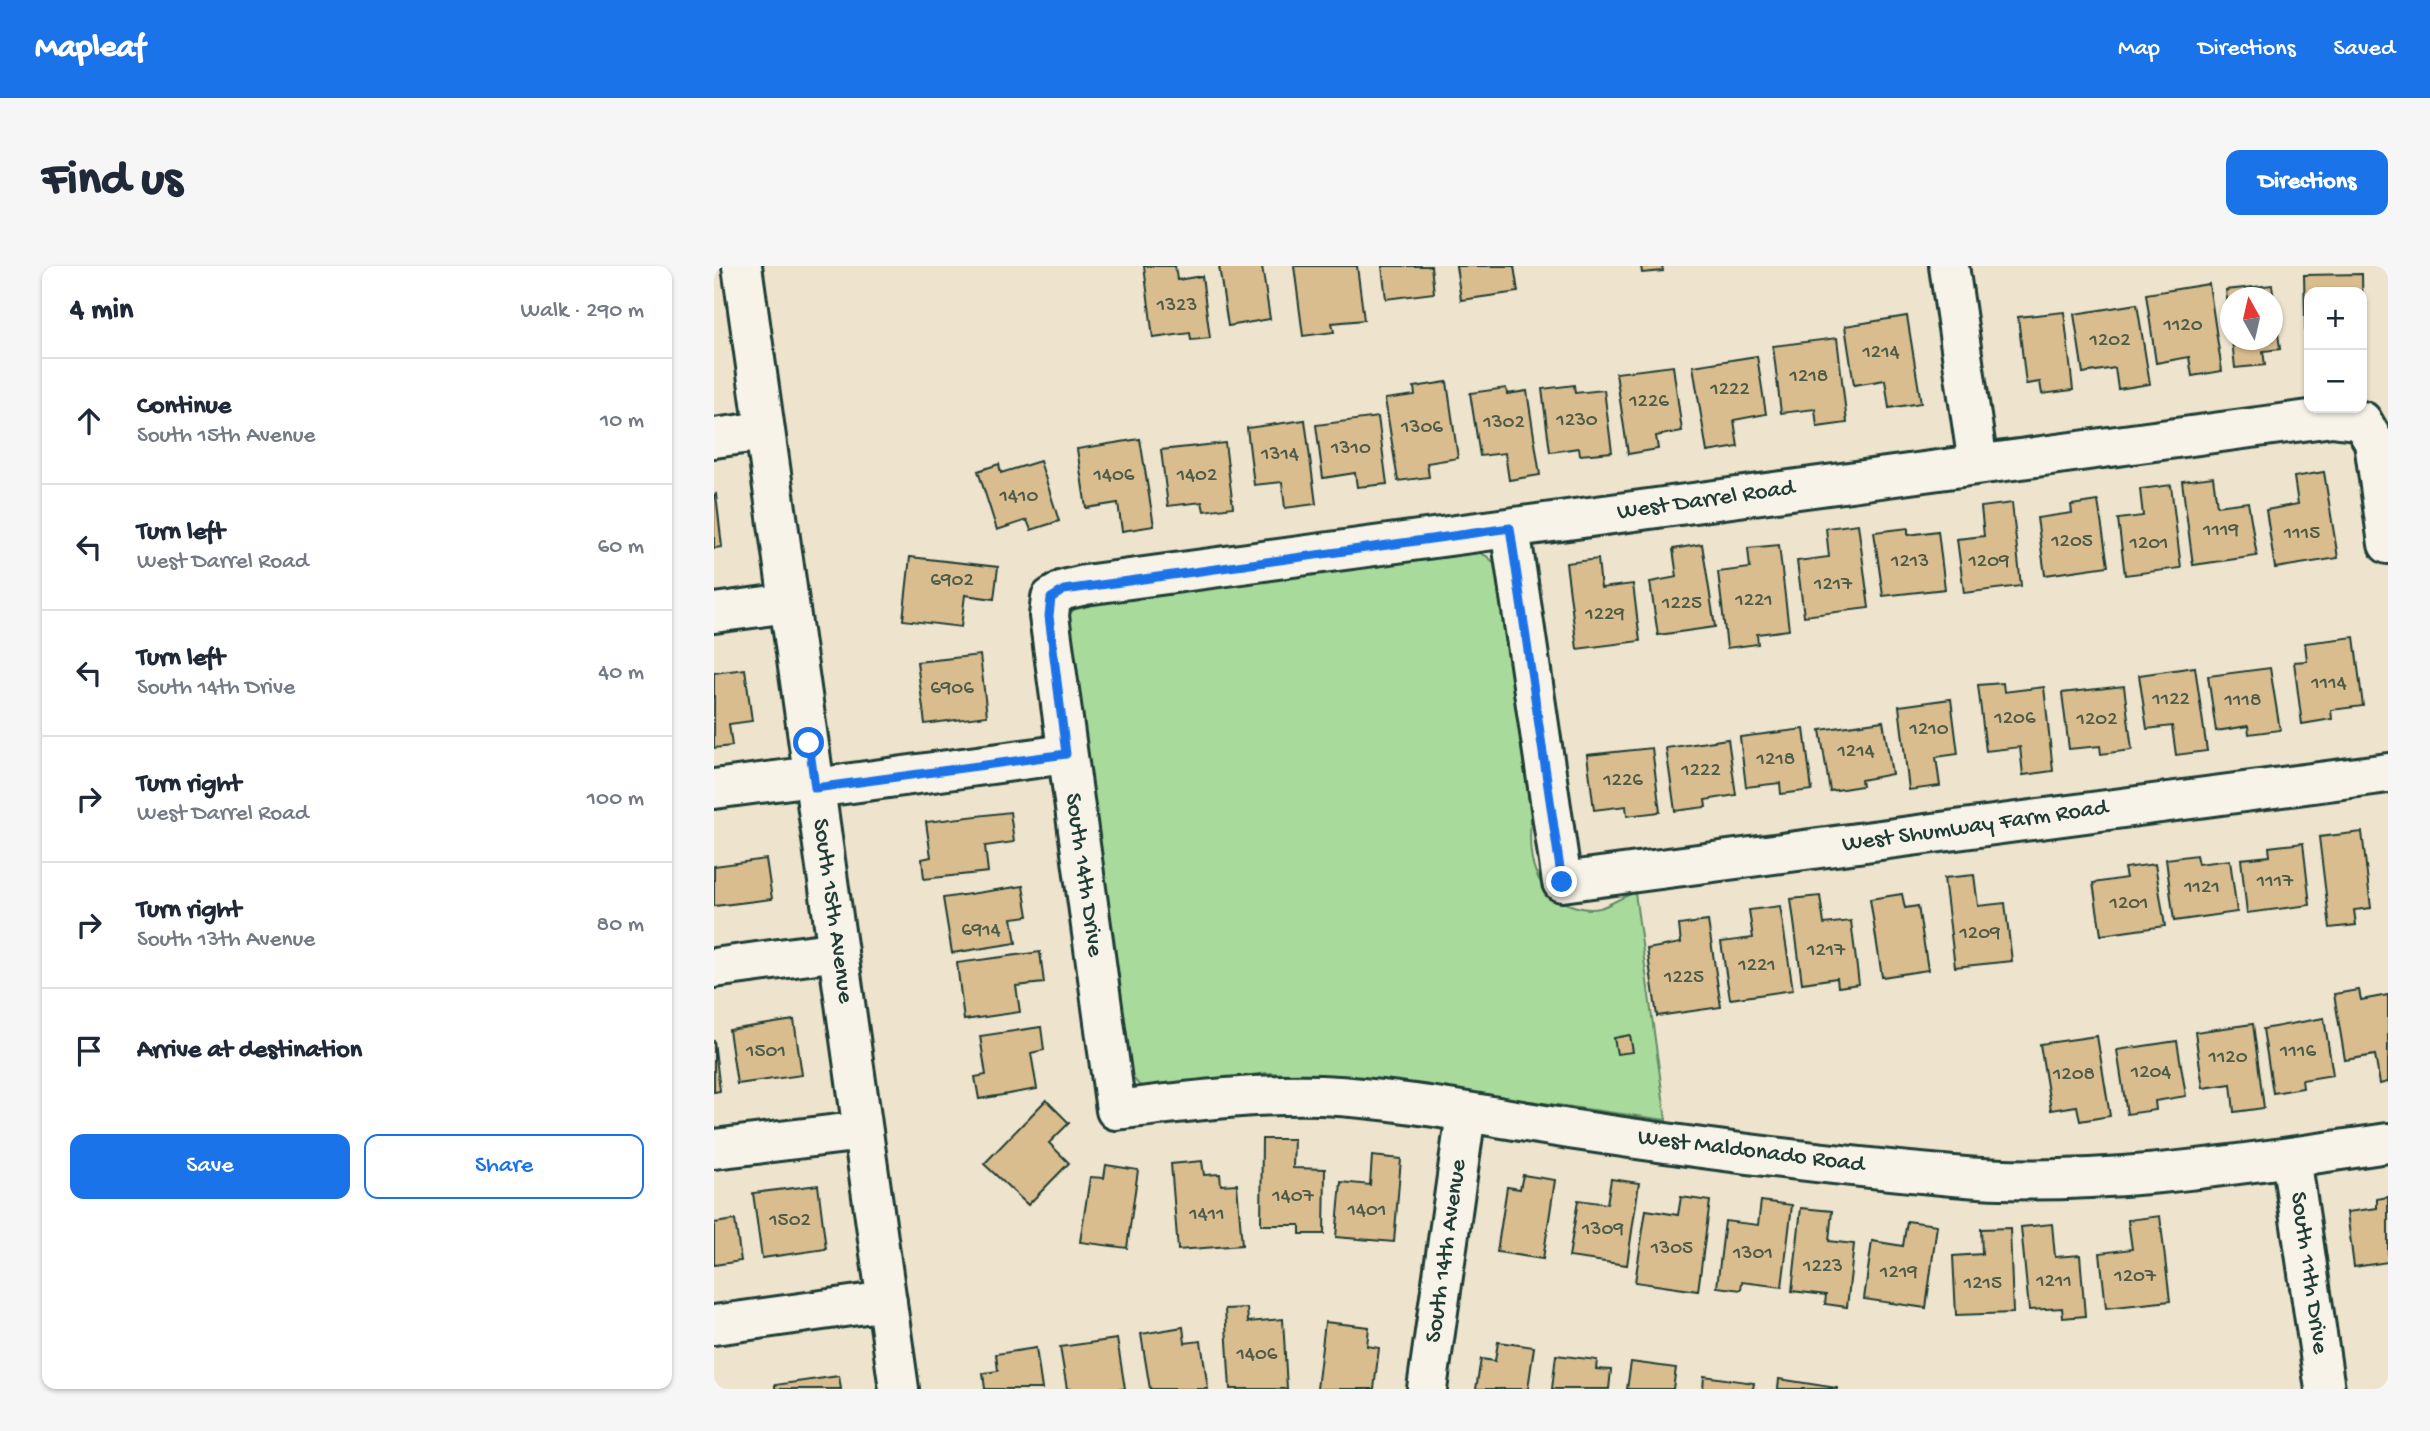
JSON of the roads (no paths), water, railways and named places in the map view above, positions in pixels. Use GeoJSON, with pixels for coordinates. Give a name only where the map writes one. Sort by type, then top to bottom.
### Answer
{"type":"FeatureCollection","features":[{"type":"Feature","properties":{"kind":"street","name":"South 15th Avenue"},"geometry":{"type":"LineString","coordinates":[[741,266],[899,1389]]}},
{"type":"Feature","properties":{"kind":"street"},"geometry":{"type":"LineString","coordinates":[[1949,266],[1978,464]]}},
{"type":"Feature","properties":{"kind":"street","name":"West Darrel Road"},"geometry":{"type":"LineString","coordinates":[[1051,598],[1064,590],[1084,585],[2332,416],[2362,421],[2374,442],[2388,544]]}},
{"type":"Feature","properties":{"kind":"street"},"geometry":{"type":"LineString","coordinates":[[714,438],[765,431]]}},
{"type":"Feature","properties":{"kind":"street","name":"West Shumway Farm Road"},"geometry":{"type":"LineString","coordinates":[[1510,528],[1562,882],[2388,773]]}},
{"type":"Feature","properties":{"kind":"street","name":"South 14th Drive"},"geometry":{"type":"LineString","coordinates":[[1051,598],[1051,640],[1116,1110]]}},
{"type":"Feature","properties":{"kind":"street"},"geometry":{"type":"LineString","coordinates":[[714,613],[789,603]]}},
{"type":"Feature","properties":{"kind":"street"},"geometry":{"type":"LineString","coordinates":[[714,789],[814,782],[1066,754]]}},
{"type":"Feature","properties":{"kind":"street"},"geometry":{"type":"LineString","coordinates":[[714,968],[838,951]]}},
{"type":"Feature","properties":{"kind":"street","name":"West Maldonado Road"},"geometry":{"type":"LineString","coordinates":[[1116,1110],[1221,1098],[1322,1095],[1674,1144],[1967,1177],[2031,1180],[2109,1176],[2291,1157],[2388,1143]]}},
{"type":"Feature","properties":{"kind":"street","name":"South 14th Avenue"},"geometry":{"type":"LineString","coordinates":[[1427,1389],[1466,1113]]}},
{"type":"Feature","properties":{"kind":"street"},"geometry":{"type":"LineString","coordinates":[[714,1149],[863,1131]]}},
{"type":"Feature","properties":{"kind":"street","name":"South 11th Drive"},"geometry":{"type":"LineString","coordinates":[[2291,1157],[2325,1389]]}},
{"type":"Feature","properties":{"kind":"street"},"geometry":{"type":"LineString","coordinates":[[714,1325],[887,1301]]}}]}
